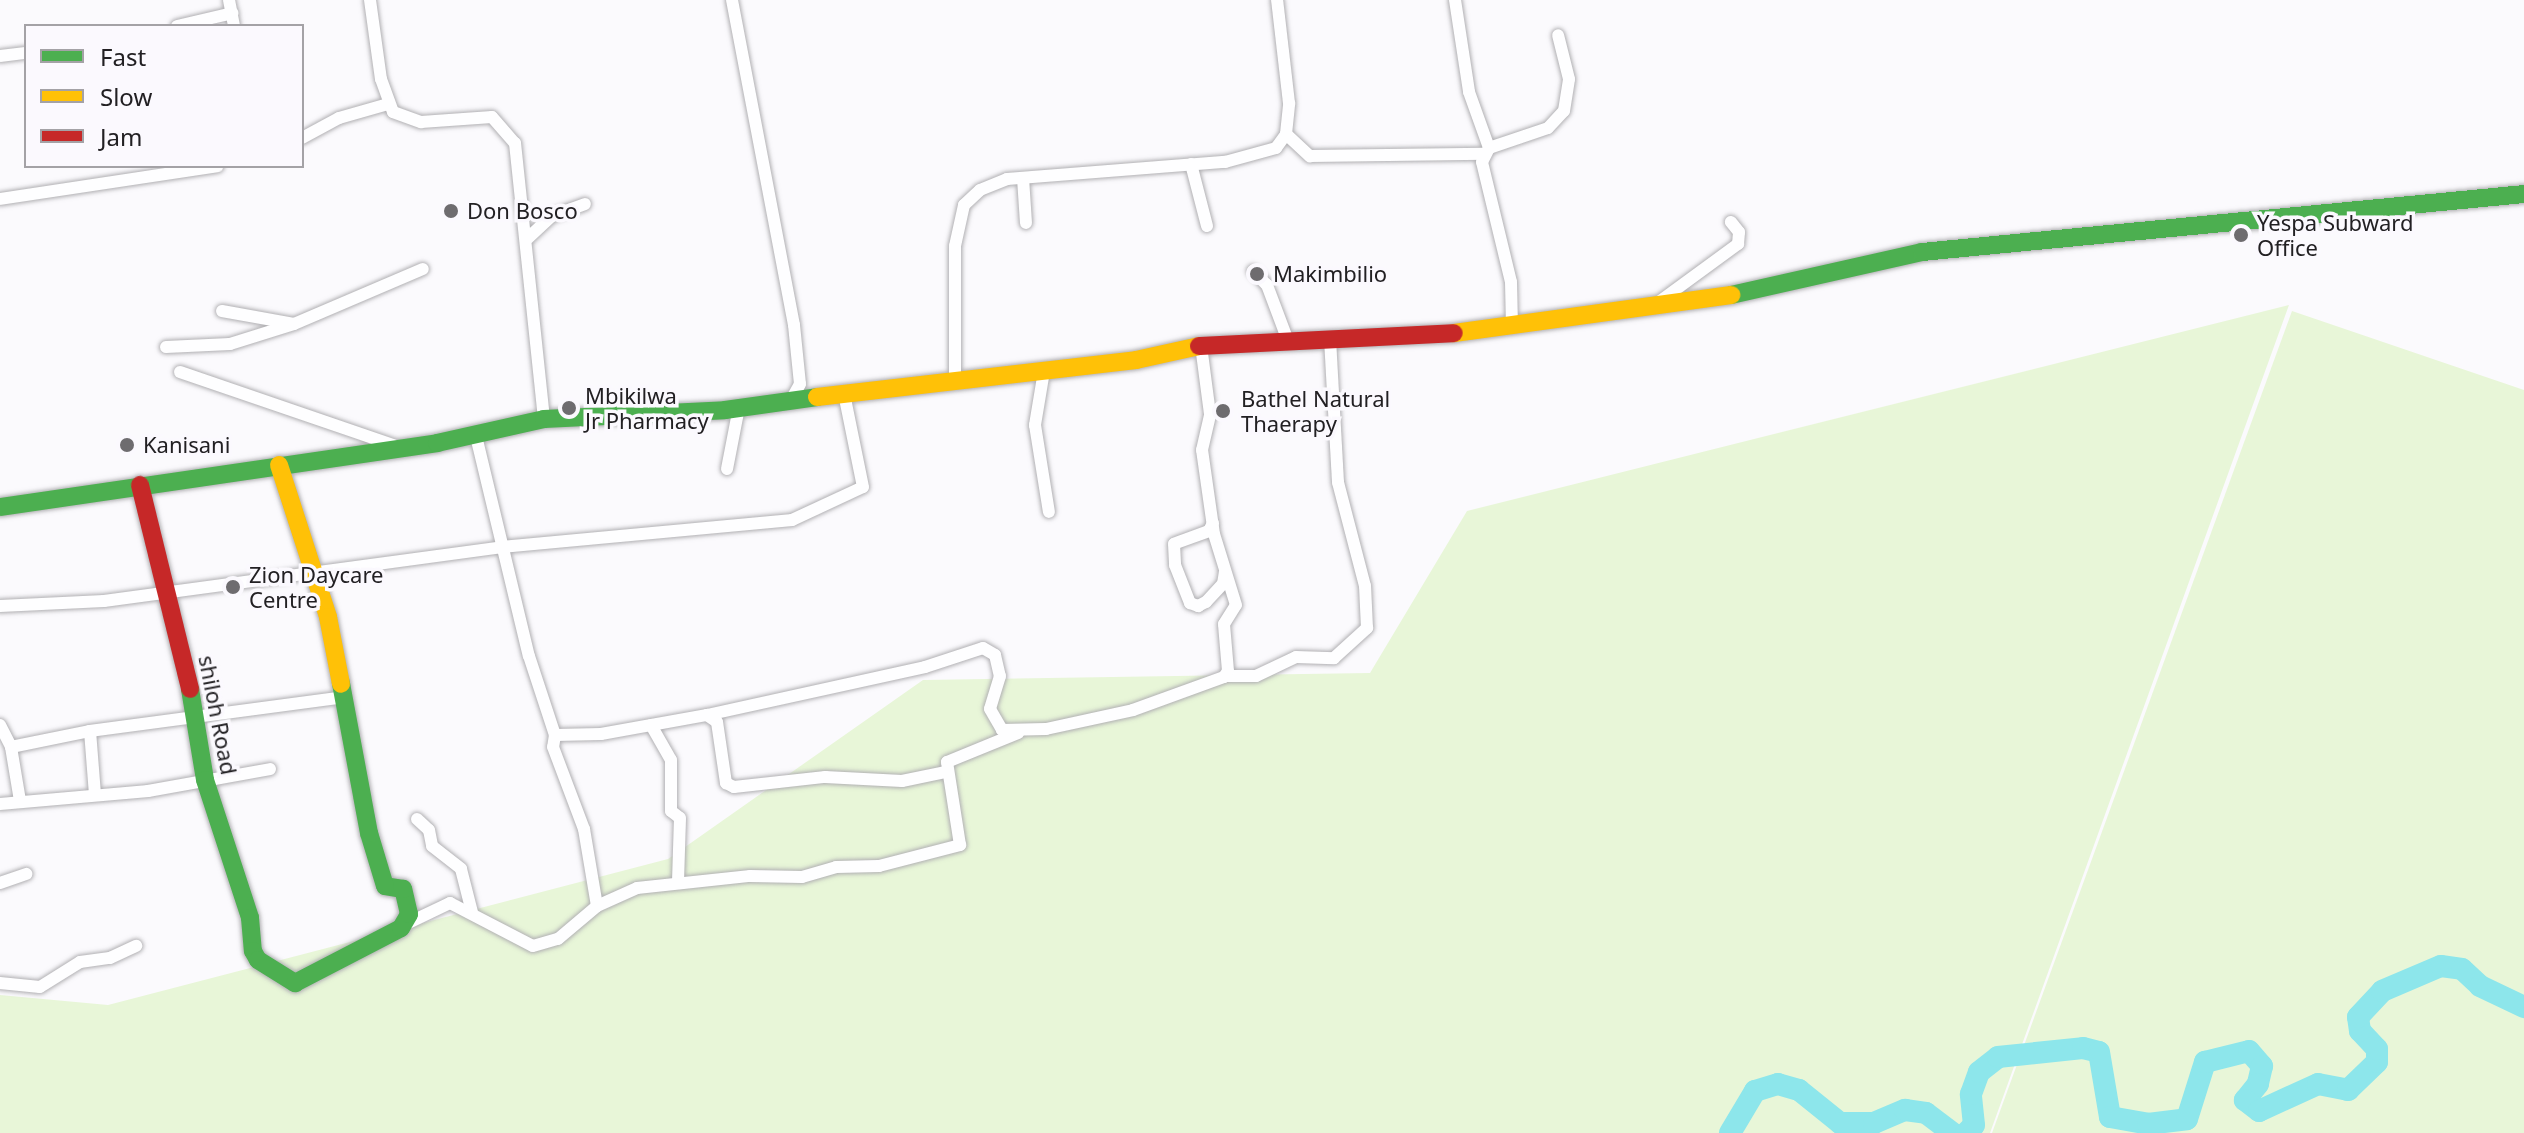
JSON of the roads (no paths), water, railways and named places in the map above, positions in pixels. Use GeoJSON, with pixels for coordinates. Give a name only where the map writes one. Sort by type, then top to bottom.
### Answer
{"type":"FeatureCollection","features":[{"type":"Feature","properties":{"kind":"street"},"geometry":{"type":"LineString","coordinates":[[370,0],[388,104],[397,115],[415,122],[484,116],[501,123],[520,157],[544,419]]}},
{"type":"Feature","properties":{"kind":"street"},"geometry":{"type":"LineString","coordinates":[[732,0],[794,325],[800,384],[791,400]]}},
{"type":"Feature","properties":{"kind":"street"},"geometry":{"type":"LineString","coordinates":[[955,378],[959,214],[980,190],[1023,178],[1191,164],[1261,154],[1278,146],[1286,134],[1289,92],[1277,0]]}},
{"type":"Feature","properties":{"kind":"street"},"geometry":{"type":"LineString","coordinates":[[1455,0],[1469,92],[1487,151],[1482,173],[1509,269],[1512,326]]}},
{"type":"Feature","properties":{"kind":"street"},"geometry":{"type":"LineString","coordinates":[[206,24],[232,13]]}},
{"type":"Feature","properties":{"kind":"street"},"geometry":{"type":"LineString","coordinates":[[1286,134],[1310,156],[1487,151],[1548,128],[1564,111],[1569,79],[1558,35]]}},
{"type":"Feature","properties":{"kind":"street"},"geometry":{"type":"LineString","coordinates":[[0,56],[24,53]]}},
{"type":"Feature","properties":{"kind":"street"},"geometry":{"type":"LineString","coordinates":[[304,137],[339,118],[388,104]]}},
{"type":"Feature","properties":{"kind":"street"},"geometry":{"type":"LineString","coordinates":[[1191,164],[1207,226]]}},
{"type":"Feature","properties":{"kind":"street"},"geometry":{"type":"LineString","coordinates":[[0,199],[205,168]]}},
{"type":"Feature","properties":{"kind":"street"},"geometry":{"type":"LineString","coordinates":[[1023,178],[1026,223]]}},
{"type":"Feature","properties":{"kind":"street"},"geometry":{"type":"LineString","coordinates":[[0,507],[476,436],[544,419],[739,407],[955,378],[1136,360],[1201,346],[1512,326],[1771,290],[1922,252],[2192,222],[2272,220],[2524,195]]}},
{"type":"Feature","properties":{"kind":"street"},"geometry":{"type":"LineString","coordinates":[[528,238],[552,216],[585,204]]}},
{"type":"Feature","properties":{"kind":"street"},"geometry":{"type":"LineString","coordinates":[[1656,304],[1738,244],[1739,232],[1731,222]]}},
{"type":"Feature","properties":{"kind":"street"},"geometry":{"type":"LineString","coordinates":[[166,347],[230,344],[294,324],[423,269]]}},
{"type":"Feature","properties":{"kind":"street"},"geometry":{"type":"LineString","coordinates":[[1253,271],[1267,285],[1288,341]]}},
{"type":"Feature","properties":{"kind":"street"},"geometry":{"type":"LineString","coordinates":[[222,311],[294,324]]}},
{"type":"Feature","properties":{"kind":"street"},"geometry":{"type":"LineString","coordinates":[[279,465],[314,571],[345,697],[369,833],[385,886],[403,889],[406,924],[445,903],[473,913],[523,944],[558,939],[597,906],[637,888],[802,877],[836,867],[879,866],[961,845],[946,772],[951,759],[1020,731],[1133,710],[1225,676],[1256,676],[1296,657],[1334,658],[1367,628],[1365,586],[1338,482],[1330,339]]}},
{"type":"Feature","properties":{"kind":"street"},"geometry":{"type":"LineString","coordinates":[[1201,346],[1210,414],[1202,450],[1214,520],[1236,605],[1224,624],[1225,676]]}},
{"type":"Feature","properties":{"kind":"street"},"geometry":{"type":"LineString","coordinates":[[1044,371],[1035,425],[1049,512]]}},
{"type":"Feature","properties":{"kind":"street"},"geometry":{"type":"LineString","coordinates":[[180,372],[399,447]]}},
{"type":"Feature","properties":{"kind":"street"},"geometry":{"type":"LineString","coordinates":[[0,606],[78,603],[502,547],[766,524],[807,515],[863,487],[844,394]]}},
{"type":"Feature","properties":{"kind":"street"},"geometry":{"type":"LineString","coordinates":[[727,469],[739,407]]}},
{"type":"Feature","properties":{"kind":"street"},"geometry":{"type":"LineString","coordinates":[[476,436],[502,547],[555,735],[561,773],[584,829],[597,906]]}},
{"type":"Feature","properties":{"kind":"street","name":"shiloh Road"},"geometry":{"type":"LineString","coordinates":[[140,485],[195,718],[205,780],[250,918],[253,951],[258,960],[295,983],[406,924]]}},
{"type":"Feature","properties":{"kind":"street"},"geometry":{"type":"LineString","coordinates":[[1214,520],[1209,531],[1174,544],[1175,565],[1190,603],[1198,606],[1206,602],[1223,584],[1226,569]]}},
{"type":"Feature","properties":{"kind":"street"},"geometry":{"type":"LineString","coordinates":[[555,735],[601,734],[707,715],[988,648],[1000,676],[990,709],[1002,730],[1020,731]]}},
{"type":"Feature","properties":{"kind":"street"},"geometry":{"type":"LineString","coordinates":[[11,747],[90,731],[345,697]]}},
{"type":"Feature","properties":{"kind":"street"},"geometry":{"type":"LineString","coordinates":[[707,715],[717,722],[726,783],[734,787],[825,777],[902,781],[946,772]]}},
{"type":"Feature","properties":{"kind":"street"},"geometry":{"type":"LineString","coordinates":[[0,725],[11,747],[20,801]]}},
{"type":"Feature","properties":{"kind":"street"},"geometry":{"type":"LineString","coordinates":[[651,725],[671,760],[671,811],[680,818],[678,883]]}},
{"type":"Feature","properties":{"kind":"street"},"geometry":{"type":"LineString","coordinates":[[90,731],[95,795]]}},
{"type":"Feature","properties":{"kind":"street"},"geometry":{"type":"LineString","coordinates":[[0,804],[95,795],[270,769]]}},
{"type":"Feature","properties":{"kind":"street"},"geometry":{"type":"LineString","coordinates":[[417,819],[429,830],[432,846],[461,869],[473,913]]}},
{"type":"Feature","properties":{"kind":"street"},"geometry":{"type":"LineString","coordinates":[[0,883],[26,874]]}},
{"type":"Feature","properties":{"kind":"street"},"geometry":{"type":"LineString","coordinates":[[0,983],[40,987],[80,962],[110,958],[136,946]]}},
{"type":"Feature","properties":{"kind":"waterway"},"geometry":{"type":"LineString","coordinates":[[1966,1133],[1974,1125],[1971,1094],[1979,1072],[1998,1057],[2083,1048],[2099,1052],[2110,1117],[2148,1124],[2187,1119],[2205,1062],[2249,1051],[2262,1066],[2258,1084],[2245,1100],[2259,1111],[2318,1084],[2348,1090],[2377,1062],[2377,1049],[2360,1031],[2358,1017],[2382,991],[2441,966],[2462,969],[2480,986],[2524,1007]]}},
{"type":"Feature","properties":{"kind":"waterway"},"geometry":{"type":"LineString","coordinates":[[1730,1133],[1755,1091],[1778,1084],[1799,1090],[1840,1123],[1874,1123],[1905,1110],[1926,1113],[1953,1133]]}},
{"type":"Feature","properties":{"kind":"place","name":"Don Bosco"},"geometry":{"type":"Point","coordinates":[451,211]}},
{"type":"Feature","properties":{"kind":"place","name":"Yespa Subward Office"},"geometry":{"type":"Point","coordinates":[2241,235]}},
{"type":"Feature","properties":{"kind":"place","name":"Makimbilio"},"geometry":{"type":"Point","coordinates":[1257,274]}},
{"type":"Feature","properties":{"kind":"place","name":"Mbikilwa Jr Pharmacy"},"geometry":{"type":"Point","coordinates":[569,408]}},
{"type":"Feature","properties":{"kind":"place","name":"Bathel Natural Thaerapy"},"geometry":{"type":"Point","coordinates":[1223,411]}},
{"type":"Feature","properties":{"kind":"place","name":"Kanisani"},"geometry":{"type":"Point","coordinates":[127,445]}},
{"type":"Feature","properties":{"kind":"place","name":"Zion Daycare Centre"},"geometry":{"type":"Point","coordinates":[233,587]}}]}
